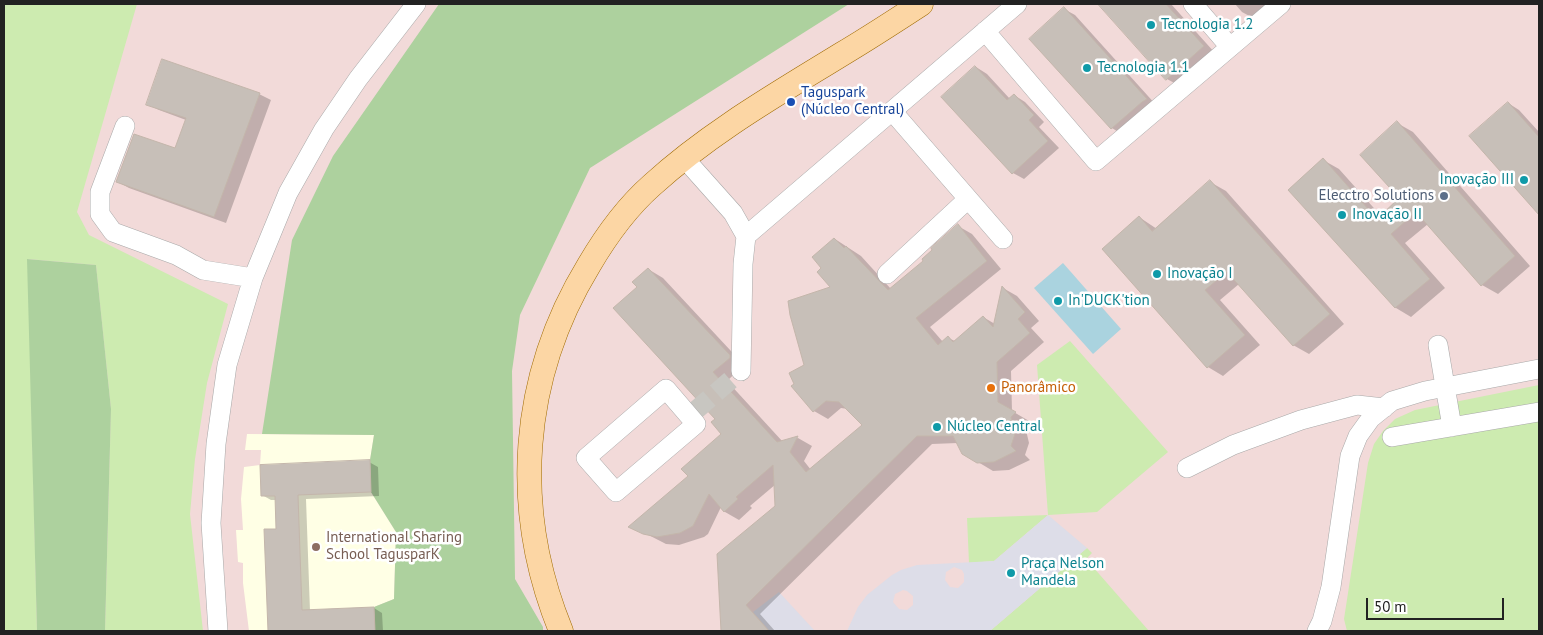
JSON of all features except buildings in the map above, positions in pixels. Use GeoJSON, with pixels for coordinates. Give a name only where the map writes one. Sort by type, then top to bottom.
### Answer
{"type":"FeatureCollection","features":[{"type":"Feature","properties":{"kind":"main road"},"geometry":{"type":"LineString","coordinates":[[562,631],[547,594],[536,548],[528,460],[534,411],[545,359],[564,310],[599,249],[623,215],[651,186],[684,158],[766,100],[921,4]]}},
{"type":"Feature","properties":{"kind":"street"},"geometry":{"type":"LineString","coordinates":[[218,631],[211,523],[216,444],[227,365],[253,278],[288,193],[324,129],[358,79],[416,4]]}},
{"type":"Feature","properties":{"kind":"street"},"geometry":{"type":"LineString","coordinates":[[746,236],[1017,4]]}},
{"type":"Feature","properties":{"kind":"street"},"geometry":{"type":"LineString","coordinates":[[1194,4],[1230,47]]}},
{"type":"Feature","properties":{"kind":"street"},"geometry":{"type":"LineString","coordinates":[[985,31],[1096,160],[1281,4]]}},
{"type":"Feature","properties":{"kind":"street"},"geometry":{"type":"LineString","coordinates":[[892,111],[1004,239]]}},
{"type":"Feature","properties":{"kind":"street"},"geometry":{"type":"LineString","coordinates":[[125,126],[100,192],[100,214],[113,232],[176,255],[203,270],[253,278]]}},
{"type":"Feature","properties":{"kind":"street"},"geometry":{"type":"LineString","coordinates":[[684,158],[733,213],[746,236],[743,264],[741,371]]}},
{"type":"Feature","properties":{"kind":"street"},"geometry":{"type":"LineString","coordinates":[[887,274],[968,199]]}},
{"type":"Feature","properties":{"kind":"street"},"geometry":{"type":"LineString","coordinates":[[1438,345],[1452,427]]}},
{"type":"Feature","properties":{"kind":"street"},"geometry":{"type":"LineString","coordinates":[[1317,631],[1322,621],[1331,587],[1350,456],[1358,436],[1371,418],[1392,402],[1425,391],[1539,368]]}},
{"type":"Feature","properties":{"kind":"street"},"geometry":{"type":"LineString","coordinates":[[666,389],[693,414],[696,424],[616,492],[586,458],[666,389]]}},
{"type":"Feature","properties":{"kind":"street"},"geometry":{"type":"LineString","coordinates":[[1187,468],[1232,445],[1301,420],[1357,404],[1384,408]]}},
{"type":"Feature","properties":{"kind":"street"},"geometry":{"type":"LineString","coordinates":[[1392,437],[1539,412]]}},
{"type":"Feature","properties":{"kind":"street"},"geometry":{"type":"LineString","coordinates":[[1331,587],[1331,631]]}},
{"type":"Feature","properties":{"kind":"shaded area"},"geometry":{"type":"Polygon","coordinates":[[[4,4],[1539,4],[1539,631],[4,631],[4,4]]]}},
{"type":"Feature","properties":{"kind":"shaded area","name":"International Sharing School TagusparK"},"geometry":{"type":"Polygon","coordinates":[[[247,434],[374,435],[370,460],[371,492],[396,532],[394,599],[374,607],[375,631],[249,631],[243,583],[243,563],[238,562],[236,530],[243,530],[241,499],[244,467],[260,465],[261,450],[245,450],[247,434]]]}},
{"type":"Feature","properties":{"kind":"shaded area","name":"Praça Nelson Mandela"},"geometry":{"type":"Polygon","coordinates":[[[1048,515],[1087,548],[990,631],[847,631],[858,607],[867,595],[901,570],[917,565],[994,561],[1048,515]],[[954,567],[946,572],[945,580],[950,587],[958,588],[964,582],[964,574],[962,570],[954,567]],[[903,590],[895,594],[893,602],[899,609],[907,610],[913,605],[913,596],[903,590]]]}},
{"type":"Feature","properties":{"kind":"shaded area"},"geometry":{"type":"Polygon","coordinates":[[[779,592],[815,631],[769,631],[753,612],[779,592]]]}},
{"type":"Feature","properties":{"kind":"green space"},"geometry":{"type":"Polygon","coordinates":[[[4,4],[137,4],[77,212],[89,235],[228,304],[207,383],[195,459],[190,514],[203,631],[105,631],[111,409],[96,265],[28,259],[37,631],[4,631],[4,4]]]}},
{"type":"Feature","properties":{"kind":"green space"},"geometry":{"type":"Polygon","coordinates":[[[439,4],[849,4],[590,168],[520,315],[512,371],[515,579],[543,627],[543,631],[375,631],[374,607],[394,599],[396,532],[371,492],[370,460],[374,435],[262,434],[292,240],[333,156],[439,4]]]}},
{"type":"Feature","properties":{"kind":"green space"},"geometry":{"type":"Polygon","coordinates":[[[27,259],[96,265],[111,409],[105,631],[37,631],[27,259]]]}},
{"type":"Feature","properties":{"kind":"green space"},"geometry":{"type":"Polygon","coordinates":[[[1070,341],[1168,452],[1097,512],[1048,515],[1037,365],[1070,341]]]}},
{"type":"Feature","properties":{"kind":"green space"},"geometry":{"type":"Polygon","coordinates":[[[1539,385],[1539,631],[1347,631],[1344,619],[1368,463],[1374,444],[1383,431],[1395,419],[1415,410],[1539,385]]]}},
{"type":"Feature","properties":{"kind":"green space"},"geometry":{"type":"Polygon","coordinates":[[[1048,515],[994,561],[969,563],[967,518],[1048,515]]]}},
{"type":"Feature","properties":{"kind":"green space"},"geometry":{"type":"Polygon","coordinates":[[[1087,548],[1092,553],[1086,559],[1149,631],[990,631],[1087,548]]]}},
{"type":"Feature","properties":{"kind":"water"},"geometry":{"type":"Polygon","coordinates":[[[1063,263],[1121,329],[1093,354],[1034,288],[1063,263]]]}},
{"type":"Feature","properties":{"kind":"tunnel"},"geometry":{"type":"LineString","coordinates":[[695,411],[741,371]]}},
{"type":"Feature","properties":{"kind":"place","name":"Tecnologia 1.2"},"geometry":{"type":"Point","coordinates":[1151,25]}},
{"type":"Feature","properties":{"kind":"place","name":"Tecnologia 1.1"},"geometry":{"type":"Point","coordinates":[1087,68]}},
{"type":"Feature","properties":{"kind":"place","name":"Taguspark (Núcleo Central)"},"geometry":{"type":"Point","coordinates":[791,102]}},
{"type":"Feature","properties":{"kind":"place","name":"Inovação III"},"geometry":{"type":"Point","coordinates":[1524,180]}},
{"type":"Feature","properties":{"kind":"place","name":"Elecctro Solutions"},"geometry":{"type":"Point","coordinates":[1444,196]}},
{"type":"Feature","properties":{"kind":"place","name":"Inovação II"},"geometry":{"type":"Point","coordinates":[1342,215]}},
{"type":"Feature","properties":{"kind":"place","name":"Inovação I"},"geometry":{"type":"Point","coordinates":[1157,274]}},
{"type":"Feature","properties":{"kind":"place","name":"In'DUCK'tion"},"geometry":{"type":"Point","coordinates":[1058,301]}},
{"type":"Feature","properties":{"kind":"place","name":"Panorâmico"},"geometry":{"type":"Point","coordinates":[991,388]}},
{"type":"Feature","properties":{"kind":"place","name":"Núcleo Central"},"geometry":{"type":"Point","coordinates":[937,427]}},
{"type":"Feature","properties":{"kind":"place","name":"International Sharing School TagusparK"},"geometry":{"type":"Point","coordinates":[316,547]}},
{"type":"Feature","properties":{"kind":"place","name":"Praça Nelson Mandela"},"geometry":{"type":"Point","coordinates":[1011,573]}}]}
